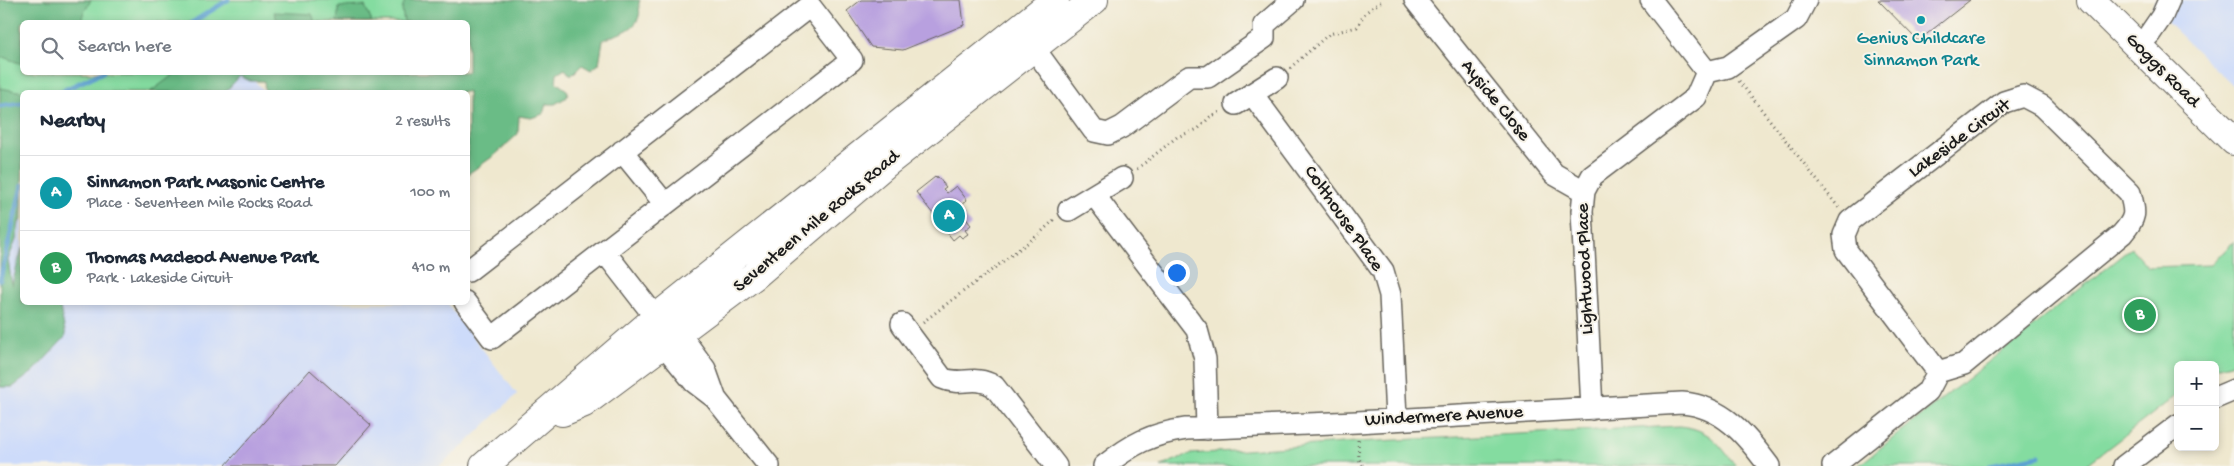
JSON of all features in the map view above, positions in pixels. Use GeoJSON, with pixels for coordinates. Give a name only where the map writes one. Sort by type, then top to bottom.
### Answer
{"type":"FeatureCollection","features":[{"type":"Feature","properties":{"kind":"main road","name":"Seventeen Mile Rocks Road"},"geometry":{"type":"LineString","coordinates":[[528,427],[584,403],[665,331],[1055,0]]}},
{"type":"Feature","properties":{"kind":"main road","name":"Seventeen Mile Rocks Road"},"geometry":{"type":"LineString","coordinates":[[484,466],[574,388],[754,276],[884,165],[1094,0]]}},
{"type":"Feature","properties":{"kind":"main road","name":"Goggs Road"},"geometry":{"type":"LineString","coordinates":[[2091,0],[2234,141]]}},
{"type":"Feature","properties":{"kind":"main road","name":"Goggs Road"},"geometry":{"type":"LineString","coordinates":[[2114,0],[2234,121]]}},
{"type":"Feature","properties":{"kind":"street"},"geometry":{"type":"LineString","coordinates":[[1033,47],[1094,131],[1108,134],[1122,127],[1189,77],[1208,77],[1264,38],[1264,25],[1293,0]]}},
{"type":"Feature","properties":{"kind":"street","name":"Ayside Close"},"geometry":{"type":"LineString","coordinates":[[1415,0],[1554,174],[1584,192]]}},
{"type":"Feature","properties":{"kind":"street"},"geometry":{"type":"LineString","coordinates":[[1651,0],[1707,72],[1728,67],[1796,19],[1806,0]]}},
{"type":"Feature","properties":{"kind":"street"},"geometry":{"type":"LineString","coordinates":[[2150,35],[2169,0]]}},
{"type":"Feature","properties":{"kind":"street"},"geometry":{"type":"LineString","coordinates":[[467,305],[492,338],[852,60],[810,6],[470,269]]}},
{"type":"Feature","properties":{"kind":"street","name":"Lightwood Place"},"geometry":{"type":"LineString","coordinates":[[1592,409],[1582,211],[1584,192],[1592,176],[1696,97],[1707,72]]}},
{"type":"Feature","properties":{"kind":"street"},"geometry":{"type":"LineString","coordinates":[[1245,99],[1278,78]]}},
{"type":"Feature","properties":{"kind":"street","name":"Lakeside Circuit"},"geometry":{"type":"LineString","coordinates":[[1850,221],[2004,102],[2023,96],[2042,106],[2130,193],[2135,209],[2132,222],[2122,234],[1964,364],[1938,372]]}},
{"type":"Feature","properties":{"kind":"street","name":"Colthouse Place"},"geometry":{"type":"LineString","coordinates":[[1245,99],[1383,271],[1390,294],[1396,418]]}},
{"type":"Feature","properties":{"kind":"street"},"geometry":{"type":"LineString","coordinates":[[622,151],[665,204]]}},
{"type":"Feature","properties":{"kind":"street"},"geometry":{"type":"LineString","coordinates":[[1069,210],[1122,178]]}},
{"type":"Feature","properties":{"kind":"street"},"geometry":{"type":"LineString","coordinates":[[1095,196],[1197,330],[1205,359],[1207,429]]}},
{"type":"Feature","properties":{"kind":"street"},"geometry":{"type":"LineString","coordinates":[[1833,466],[1928,391],[1938,372],[1846,250],[1844,235],[1850,221]]}},
{"type":"Feature","properties":{"kind":"street"},"geometry":{"type":"LineString","coordinates":[[604,251],[665,331],[704,369],[715,398],[769,466]]}},
{"type":"Feature","properties":{"kind":"street"},"geometry":{"type":"LineString","coordinates":[[906,328],[942,378],[952,382],[983,380],[994,386],[1056,466]]}},
{"type":"Feature","properties":{"kind":"street"},"geometry":{"type":"LineString","coordinates":[[2219,396],[2234,390]]}},
{"type":"Feature","properties":{"kind":"street","name":"Windermere Avenue"},"geometry":{"type":"LineString","coordinates":[[1104,466],[1135,444],[1154,435],[1186,429],[1682,403],[1704,406],[1719,413],[1736,426],[1769,466]]}},
{"type":"Feature","properties":{"kind":"street"},"geometry":{"type":"LineString","coordinates":[[2124,466],[2174,428]]}},
{"type":"Feature","properties":{"kind":"path"},"geometry":{"type":"LineString","coordinates":[[1278,78],[1329,34],[1357,27],[1365,13],[1383,0]]}},
{"type":"Feature","properties":{"kind":"path"},"geometry":{"type":"LineString","coordinates":[[1728,67],[1850,221]]}},
{"type":"Feature","properties":{"kind":"path"},"geometry":{"type":"LineString","coordinates":[[1122,178],[1148,162],[1176,137],[1198,129],[1210,118],[1245,99]]}},
{"type":"Feature","properties":{"kind":"path"},"geometry":{"type":"LineString","coordinates":[[906,328],[1069,210]]}},
{"type":"Feature","properties":{"kind":"path"},"geometry":{"type":"LineString","coordinates":[[1358,439],[1359,458],[1363,466]]}},
{"type":"Feature","properties":{"kind":"shaded area"},"geometry":{"type":"Polygon","coordinates":[[[2155,0],[2234,0],[2234,87],[2152,7],[2155,0]]]}},
{"type":"Feature","properties":{"kind":"shaded area"},"geometry":{"type":"Polygon","coordinates":[[[236,75],[249,75],[263,90],[214,90],[236,75]]]}},
{"type":"Feature","properties":{"kind":"shaded area"},"geometry":{"type":"Polygon","coordinates":[[[20,221],[20,305],[449,305],[517,394],[461,448],[439,466],[0,466],[0,235],[20,221]]]}},
{"type":"Feature","properties":{"kind":"green space"},"geometry":{"type":"Polygon","coordinates":[[[0,0],[498,0],[470,21],[20,20],[20,75],[237,75],[214,90],[20,90],[20,221],[0,235],[0,0]]]}},
{"type":"Feature","properties":{"kind":"green space"},"geometry":{"type":"Polygon","coordinates":[[[0,0],[91,0],[82,20],[20,20],[20,63],[3,57],[0,58],[0,0]]]}},
{"type":"Feature","properties":{"kind":"green space"},"geometry":{"type":"Polygon","coordinates":[[[405,0],[640,0],[640,12],[634,25],[603,40],[599,64],[591,70],[582,65],[571,76],[565,69],[557,74],[556,82],[568,91],[567,97],[555,104],[546,104],[543,114],[531,118],[519,116],[518,134],[495,155],[470,173],[470,90],[265,90],[264,81],[250,81],[240,76],[227,90],[153,90],[173,75],[470,75],[470,20],[404,20],[402,10],[405,0]]]}},
{"type":"Feature","properties":{"kind":"green space"},"geometry":{"type":"Polygon","coordinates":[[[365,6],[371,20],[337,20],[339,7],[365,6]]]}},
{"type":"Feature","properties":{"kind":"green space"},"geometry":{"type":"Polygon","coordinates":[[[274,12],[312,14],[314,20],[277,20],[274,12]]]}},
{"type":"Feature","properties":{"kind":"green space"},"geometry":{"type":"Polygon","coordinates":[[[0,88],[20,91],[20,218],[16,240],[8,260],[12,285],[20,255],[20,305],[59,305],[66,336],[34,371],[13,387],[0,387],[0,88]]]}},
{"type":"Feature","properties":{"kind":"green space"},"geometry":{"type":"Polygon","coordinates":[[[2234,241],[2234,363],[2219,367],[2219,361],[2174,361],[2174,397],[2085,466],[1858,466],[2131,248],[2148,267],[2211,265],[2234,241]]]}},
{"type":"Feature","properties":{"kind":"green space"},"geometry":{"type":"Polygon","coordinates":[[[1679,426],[1698,430],[1712,438],[1736,466],[1161,466],[1190,454],[1357,442],[1679,426]]]}},
{"type":"Feature","properties":{"kind":"building"},"geometry":{"type":"Polygon","coordinates":[[[861,0],[961,0],[964,25],[903,50],[871,47],[847,11],[861,0]]]}},
{"type":"Feature","properties":{"kind":"building","name":"Genius Childcare Sinnamon Park"},"geometry":{"type":"Polygon","coordinates":[[[1878,0],[1970,0],[1918,41],[1878,0]]]}},
{"type":"Feature","properties":{"kind":"building"},"geometry":{"type":"Polygon","coordinates":[[[935,177],[938,177],[946,187],[943,189],[947,193],[956,186],[967,200],[957,208],[971,225],[965,230],[968,234],[962,238],[959,235],[953,240],[916,192],[935,177]]]}},
{"type":"Feature","properties":{"kind":"building"},"geometry":{"type":"Polygon","coordinates":[[[310,370],[371,425],[335,466],[225,466],[310,370]]]}},
{"type":"Feature","properties":{"kind":"waterway"},"geometry":{"type":"LineString","coordinates":[[196,20],[228,0]]}},
{"type":"Feature","properties":{"kind":"waterway"},"geometry":{"type":"LineString","coordinates":[[64,90],[97,75]]}},
{"type":"Feature","properties":{"kind":"waterway"},"geometry":{"type":"LineString","coordinates":[[0,106],[20,103]]}},
{"type":"Feature","properties":{"kind":"waterway"},"geometry":{"type":"LineString","coordinates":[[0,280],[20,194]]}},
{"type":"Feature","properties":{"kind":"waterway"},"geometry":{"type":"LineString","coordinates":[[1990,466],[2039,456]]}},
{"type":"Feature","properties":{"kind":"place","name":"Genius Childcare Sinnamon Park"},"geometry":{"type":"Point","coordinates":[1921,20]}},
{"type":"Feature","properties":{"kind":"place","name":"Sinnamon Park Masonic Centre"},"geometry":{"type":"Point","coordinates":[949,216]}},
{"type":"Feature","properties":{"kind":"place","name":"Thomas Macleod Avenue Park"},"geometry":{"type":"Point","coordinates":[2140,315]}}]}
